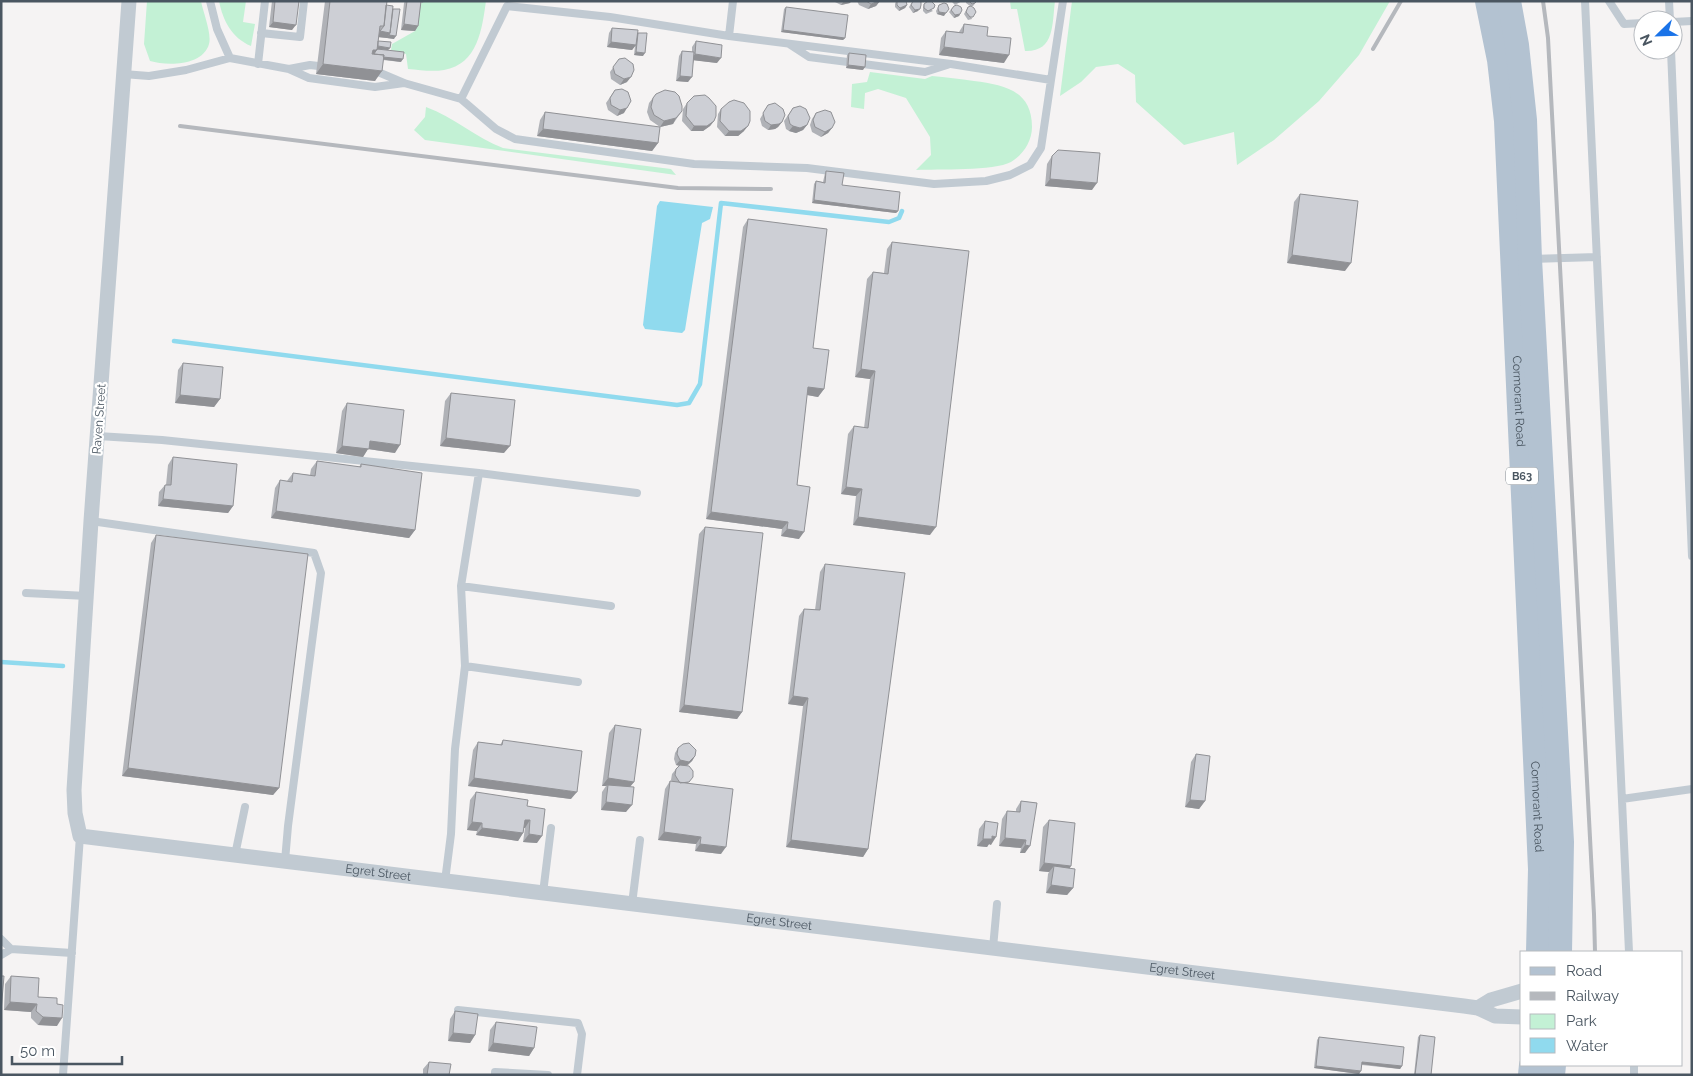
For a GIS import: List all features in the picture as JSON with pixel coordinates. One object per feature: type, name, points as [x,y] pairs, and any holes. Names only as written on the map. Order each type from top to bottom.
[{"type":"main road","name":"Cormorant Road","points":[[1488,1],[1499,60],[1508,158],[1540,869],[1538,951]]},
{"type":"main road","name":"Cormorant Road","points":[[1509,1],[1517,45],[1525,120],[1530,259],[1562,842],[1560,951]]},
{"type":"street","name":"Raven Street","points":[[80,836],[74,813],[74,790],[129,1]]},
{"type":"street","name":"Egret Street","points":[[80,836],[1478,1008],[1495,1016],[1520,1017]]},
{"type":"street","points":[[1478,1008],[1491,1000],[1520,992]]},
{"type":"lane","points":[[210,1],[217,29],[230,58]]},
{"type":"lane","points":[[258,64],[265,1]]},
{"type":"lane","points":[[261,33],[300,37],[304,1]]},
{"type":"lane","points":[[729,36],[733,1]]},
{"type":"lane","points":[[358,70],[378,72],[404,84],[461,99],[496,129],[515,139],[694,164],[807,168],[934,184],[986,181],[1010,175],[1030,164],[1041,148],[1063,1]]},
{"type":"lane","points":[[1585,1],[1629,951]]},
{"type":"lane","points":[[1609,1],[1624,24],[1633,24]]},
{"type":"lane","points":[[461,99],[506,3],[729,36],[951,64],[1051,80]]},
{"type":"lane","points":[[785,42],[809,57],[925,72],[951,64]]},
{"type":"lane","points":[[123,74],[149,76],[176,72],[230,58],[289,69],[309,78],[374,87],[404,84]]},
{"type":"lane","points":[[1671,60],[1692,556]]},
{"type":"lane","points":[[289,69],[310,65],[339,68]]},
{"type":"lane","points":[[1530,259],[1597,257]]},
{"type":"lane","points":[[98,436],[162,440],[479,473],[637,493]]},
{"type":"lane","points":[[444,880],[451,834],[455,749],[465,666],[461,586],[479,473]]},
{"type":"lane","points":[[92,521],[314,553],[321,573],[285,861]]},
{"type":"lane","points":[[461,586],[611,606]]},
{"type":"lane","points":[[26,593],[87,596]]},
{"type":"lane","points":[[465,666],[578,682]]},
{"type":"lane","points":[[1622,799],[1692,790]]},
{"type":"lane","points":[[235,855],[245,807]]},
{"type":"lane","points":[[543,893],[551,828]]},
{"type":"lane","points":[[63,1075],[80,836]]},
{"type":"lane","points":[[632,904],[640,840]]},
{"type":"lane","points":[[993,948],[997,904]]},
{"type":"lane","points":[[1,938],[11,949]]},
{"type":"lane","points":[[1,955],[11,949],[72,953]]},
{"type":"lane","points":[[458,1010],[578,1023],[582,1034],[577,1075]]},
{"type":"lane","points":[[495,1075],[495,1072],[548,1075]]},
{"type":"green space","points":[[147,1],[201,1],[210,40],[200,57],[175,64],[150,61],[144,44]]},
{"type":"green space","points":[[219,1],[246,1],[243,22],[255,24],[251,46],[244,43],[229,28]]},
{"type":"green space","points":[[425,1],[486,1],[483,23],[476,44],[464,61],[455,66],[435,71],[408,69],[406,54],[391,50],[392,44],[415,31],[418,5]]},
{"type":"green space","points":[[1010,1],[1055,1],[1050,35],[1042,47],[1025,51],[1017,9],[1011,9]]},
{"type":"green space","points":[[1072,1],[1390,1],[1359,55],[1319,101],[1274,140],[1237,165],[1234,132],[1184,145],[1136,102],[1135,75],[1118,64],[1096,67],[1081,82],[1060,96]]},
{"type":"green space","points":[[870,72],[925,79],[932,76],[948,77],[1006,88],[1022,97],[1027,105],[1031,115],[1032,127],[1029,142],[1019,156],[1003,165],[979,168],[916,170],[931,155],[930,137],[906,98],[878,89],[865,93],[864,109],[851,107],[852,84],[867,82]]},
{"type":"green space","points":[[426,107],[503,148],[671,169],[676,175],[425,140],[414,130],[425,117]]},
{"type":"water","points":[[660,201],[713,207],[710,219],[702,223],[685,330],[682,333],[645,329],[643,325],[657,206]]},
{"type":"building","points":[[275,1],[299,1],[296,25],[273,22]]},
{"type":"building","points":[[330,1],[387,1],[384,26],[380,26],[377,50],[373,50],[372,54],[384,55],[382,71],[323,64]]},
{"type":"building","points":[[407,1],[421,1],[418,26],[404,24]]},
{"type":"building","points":[[866,1],[879,1],[871,4]]},
{"type":"building","points":[[897,1],[906,1],[907,5],[900,8],[897,5]]},
{"type":"building","points":[[913,1],[921,2],[920,9],[915,10],[911,5]]},
{"type":"building","points":[[928,1],[935,5],[934,8],[928,11],[924,8],[924,4]]},
{"type":"building","points":[[947,4],[949,9],[946,13],[939,12],[939,5]]},
{"type":"building","points":[[386,5],[393,6],[390,33],[380,31],[384,26]]},
{"type":"building","points":[[957,5],[962,10],[960,14],[955,15],[951,10]]},
{"type":"building","points":[[971,6],[976,12],[973,17],[970,17],[966,12],[968,7]]},
{"type":"building","points":[[786,7],[848,15],[845,38],[783,30]]},
{"type":"building","points":[[393,9],[400,9],[396,36],[389,35]]},
{"type":"building","points":[[964,24],[988,27],[987,36],[1011,38],[1009,55],[944,47],[946,31],[963,33]]},
{"type":"building","points":[[612,28],[638,30],[636,45],[611,42]]},
{"type":"building","points":[[638,33],[647,33],[645,53],[636,52]]},
{"type":"building","points":[[378,41],[391,42],[390,48],[378,46]]},
{"type":"building","points":[[696,41],[722,45],[721,58],[695,54]]},
{"type":"building","points":[[377,49],[404,52],[403,59],[374,54]]},
{"type":"building","points":[[682,51],[694,52],[692,77],[680,76]]},
{"type":"building","points":[[849,53],[866,55],[865,67],[848,65]]},
{"type":"building","points":[[625,58],[633,64],[634,70],[631,77],[624,79],[615,74],[613,67],[619,59]]},
{"type":"building","points":[[622,89],[628,92],[631,101],[627,108],[620,110],[611,105],[610,98],[615,90]]},
{"type":"building","points":[[665,90],[675,92],[679,96],[682,111],[676,118],[664,121],[654,115],[651,107],[656,94]]},
{"type":"building","points":[[705,95],[716,106],[716,116],[714,121],[707,126],[694,126],[686,116],[687,103],[694,96]]},
{"type":"building","points":[[734,100],[744,103],[750,111],[748,126],[741,131],[729,131],[720,121],[721,109]]},
{"type":"building","points":[[775,103],[783,109],[785,115],[782,122],[771,125],[765,121],[763,113],[768,105]]},
{"type":"building","points":[[800,106],[806,109],[810,118],[807,125],[800,128],[790,124],[788,116],[793,108]]},
{"type":"building","points":[[825,110],[831,112],[835,122],[832,128],[825,132],[815,127],[813,120],[816,113]]},
{"type":"building","points":[[545,112],[660,127],[658,143],[543,129]]},
{"type":"building","points":[[1058,150],[1100,153],[1097,183],[1050,179],[1052,156]]},
{"type":"building","points":[[826,171],[844,173],[842,185],[900,192],[898,211],[814,200],[816,181],[825,183]]},
{"type":"building","points":[[1300,194],[1358,201],[1351,263],[1292,255]]},
{"type":"building","points":[[748,219],[827,229],[813,348],[829,350],[824,389],[808,387],[797,485],[810,487],[804,532],[787,529],[788,522],[711,512]]},
{"type":"building","points":[[892,242],[969,251],[936,527],[858,517],[862,489],[846,487],[854,426],[868,428],[875,371],[861,369],[873,272],[888,274]]},
{"type":"building","points":[[183,363],[223,367],[220,399],[180,395]]},
{"type":"building","points":[[451,393],[515,400],[510,446],[446,438]]},
{"type":"building","points":[[347,403],[404,410],[400,445],[370,441],[369,449],[342,446]]},
{"type":"building","points":[[173,457],[237,464],[233,506],[163,499],[165,485],[171,485]]},
{"type":"building","points":[[317,461],[361,467],[361,464],[422,473],[415,530],[276,511],[280,480],[292,482],[293,473],[315,476]]},
{"type":"building","points":[[705,527],[763,533],[742,712],[684,705]]},
{"type":"building","points":[[156,535],[308,554],[279,788],[128,768]]},
{"type":"building","points":[[825,564],[905,573],[868,849],[791,840],[808,698],[793,696],[804,609],[820,610]]},
{"type":"building","points":[[615,725],[641,729],[634,782],[608,778]]},
{"type":"building","points":[[503,740],[582,751],[577,792],[474,778],[478,742],[502,745]]},
{"type":"building","points":[[689,743],[696,750],[695,756],[689,762],[680,760],[677,754],[678,748],[683,744]]},
{"type":"building","points":[[1196,754],[1210,756],[1205,801],[1190,800]]},
{"type":"building","points":[[680,765],[689,766],[693,771],[693,777],[689,782],[680,783],[675,775],[676,769]]},
{"type":"building","points":[[670,781],[733,789],[726,847],[700,844],[701,837],[664,832]]},
{"type":"building","points":[[608,785],[634,787],[632,805],[606,802]]},
{"type":"building","points":[[476,792],[528,800],[527,806],[545,809],[542,836],[529,834],[530,820],[525,820],[523,833],[482,828],[482,823],[472,822]]},
{"type":"building","points":[[1021,801],[1037,803],[1030,846],[1025,845],[1026,840],[1005,838],[1007,811],[1020,812]]},
{"type":"building","points":[[1049,820],[1075,823],[1071,866],[1044,863]]},
{"type":"building","points":[[985,821],[998,823],[996,837],[992,836],[992,839],[983,839]]},
{"type":"building","points":[[1054,866],[1075,869],[1073,888],[1051,885]]},
{"type":"building","points":[[1,976],[4,976],[1,1012]]},
{"type":"building","points":[[11,976],[39,978],[38,997],[57,998],[57,1004],[63,1005],[62,1018],[43,1017],[36,1011],[37,1004],[10,1002]]},
{"type":"building","points":[[455,1011],[478,1014],[475,1035],[453,1033]]},
{"type":"building","points":[[496,1022],[537,1027],[534,1048],[493,1043]]},
{"type":"building","points":[[1420,1035],[1435,1037],[1431,1075],[1415,1075]]},
{"type":"building","points":[[1319,1037],[1404,1047],[1402,1066],[1362,1062],[1361,1071],[1316,1066]]},
{"type":"building","points":[[429,1062],[451,1064],[449,1075],[427,1075]]},
{"type":"waterway","points":[[174,341],[677,405],[689,403],[700,384],[721,203],[889,222],[899,218],[902,211]]},
{"type":"waterway","points":[[1,662],[63,666]]},
{"type":"railway","points":[[1373,49],[1401,1]]},
{"type":"railway","points":[[1543,1],[1548,38],[1595,951]]},
{"type":"railway","points":[[180,126],[678,188],[771,189]]}]
